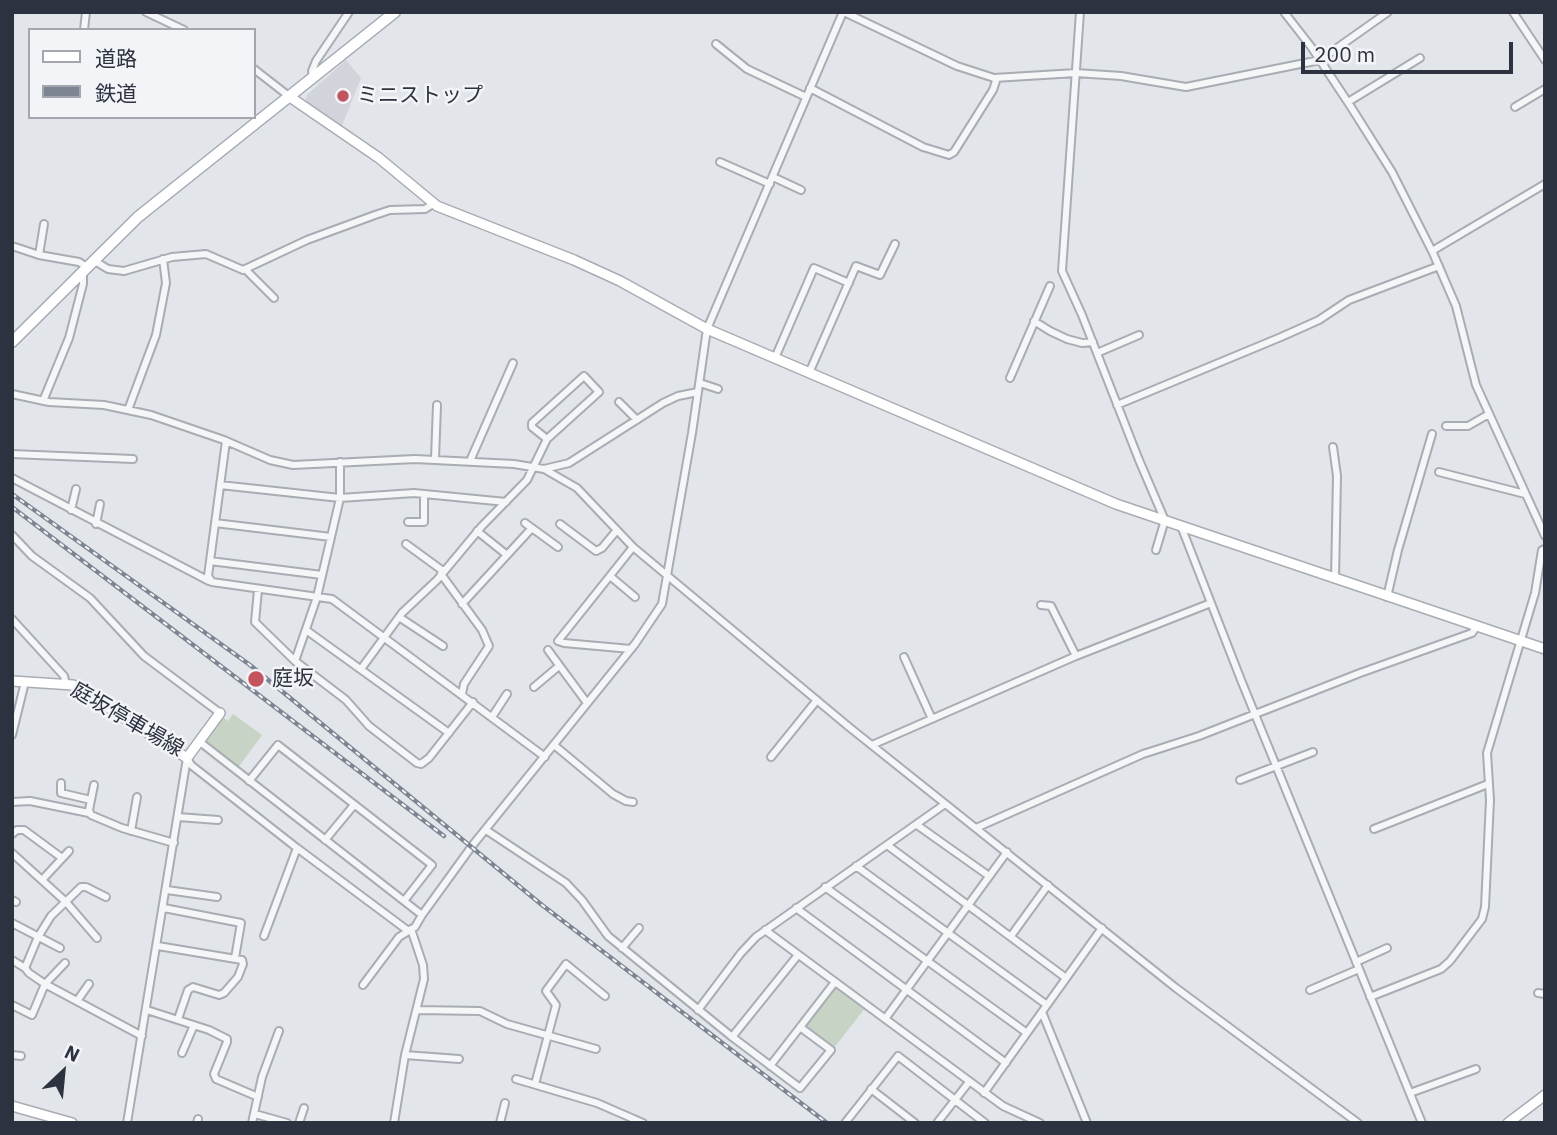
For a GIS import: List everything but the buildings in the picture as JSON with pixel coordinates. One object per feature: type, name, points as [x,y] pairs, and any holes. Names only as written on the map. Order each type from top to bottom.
[{"type":"main road","points":[[12,342],[138,217],[395,12]]},
{"type":"street","points":[[146,12],[180,28]]},
{"type":"street","points":[[313,78],[312,71],[316,61],[349,12]]},
{"type":"street","points":[[363,985],[399,937],[415,927],[486,830],[631,649],[662,604],[707,329],[844,12],[957,66],[994,78],[1076,73],[1121,76],[1186,87],[1320,60],[1388,12]]},
{"type":"street","points":[[1080,12],[1062,271],[1164,519],[1156,550]]},
{"type":"street","points":[[1284,12],[1320,60],[1392,172],[1439,265],[1451,293],[1476,385],[1545,536]]},
{"type":"street","points":[[1513,12],[1545,60]]},
{"type":"street","points":[[716,44],[747,69],[806,97]]},
{"type":"street","points":[[1348,102],[1420,58]]},
{"type":"street","points":[[256,71],[289,97],[386,163],[433,204],[597,270],[707,329],[1081,490],[1545,649]]},
{"type":"street","points":[[810,88],[923,147],[949,155],[954,152],[987,100],[995,84],[994,78]]},
{"type":"street","points":[[1515,107],[1545,89]]},
{"type":"street","points":[[720,162],[770,184]]},
{"type":"street","points":[[773,177],[801,190]]},
{"type":"street","points":[[1432,251],[1545,184]]},
{"type":"street","points":[[246,270],[307,240],[375,215],[390,210],[425,209],[433,204]]},
{"type":"street","points":[[39,255],[44,224]]},
{"type":"street","points":[[809,373],[856,266],[880,275],[895,244]]},
{"type":"street","points":[[12,246],[39,255],[61,257],[88,266],[119,271],[136,269],[163,259],[206,254],[246,270],[274,298]]},
{"type":"street","points":[[128,410],[156,335],[166,283],[163,259]]},
{"type":"street","points":[[1117,405],[1319,320],[1349,300],[1439,265]]},
{"type":"street","points":[[43,401],[69,338],[88,266]]},
{"type":"street","points":[[775,359],[814,268],[849,283]]},
{"type":"street","points":[[1010,378],[1050,286]]},
{"type":"street","points":[[1034,321],[1067,339],[1087,344],[1093,342]]},
{"type":"street","points":[[1097,353],[1139,335]]},
{"type":"street","points":[[470,461],[513,363]]},
{"type":"street","points":[[360,669],[399,617],[527,480],[547,439],[599,392],[584,376],[532,423],[532,427],[547,439]]},
{"type":"street","points":[[700,383],[718,389]]},
{"type":"street","points":[[12,394],[43,401],[104,405],[128,410],[226,441],[270,460],[293,465],[435,460],[544,468],[569,463],[670,400],[698,392]]},
{"type":"street","points":[[619,402],[637,420]]},
{"type":"street","points":[[435,460],[437,405]]},
{"type":"street","points":[[1446,426],[1468,426],[1489,414]]},
{"type":"street","points":[[1387,597],[1432,434]]},
{"type":"street","points":[[212,582],[208,576],[226,441]]},
{"type":"street","points":[[1333,447],[1337,476],[1335,579]]},
{"type":"street","points":[[12,454],[134,459]]},
{"type":"street","points":[[295,661],[317,597],[340,498],[340,462]]},
{"type":"street","points":[[544,468],[577,488],[633,547],[945,804],[1176,988],[1357,1123]]},
{"type":"street","points":[[1439,472],[1525,495]]},
{"type":"street","points":[[12,478],[212,582],[332,599],[545,757]]},
{"type":"street","points":[[220,485],[340,498],[398,493],[506,502]]},
{"type":"street","points":[[71,510],[76,488]]},
{"type":"street","points":[[408,522],[424,522],[424,494]]},
{"type":"street","points":[[96,524],[100,504]]},
{"type":"street","points":[[215,523],[331,537]]},
{"type":"street","points":[[525,523],[558,547]]},
{"type":"street","points":[[561,524],[596,551],[618,530]]},
{"type":"street","points":[[1181,526],[1255,715],[1422,1123]]},
{"type":"street","points":[[462,604],[531,528]]},
{"type":"street","points":[[477,531],[507,555]]},
{"type":"street","points":[[12,535],[32,556],[90,598],[144,656],[220,713]]},
{"type":"street","points":[[406,544],[442,573],[482,630],[489,646],[464,684],[462,694]]},
{"type":"street","points":[[631,649],[558,641],[633,547]]},
{"type":"street","points":[[1370,997],[1441,969],[1478,925],[1485,907],[1490,800],[1487,753],[1535,593],[1542,550],[1545,549]]},
{"type":"street","points":[[210,561],[322,575]]},
{"type":"street","points":[[610,576],[635,597]]},
{"type":"street","points":[[258,590],[255,622],[295,661],[346,700],[369,726],[417,763],[421,764],[427,760],[473,702]]},
{"type":"street","points":[[872,745],[1076,656],[1211,603]]},
{"type":"street","points":[[1041,605],[1051,606],[1076,656]]},
{"type":"street","points":[[399,617],[443,646]]},
{"type":"street","points":[[12,619],[64,676],[66,684]]},
{"type":"street","points":[[976,828],[1143,754],[1255,715],[1472,632],[1476,627]]},
{"type":"street","points":[[306,630],[449,733]]},
{"type":"street","points":[[548,650],[587,703]]},
{"type":"street","points":[[904,657],[932,719]]},
{"type":"street","points":[[534,687],[559,666]]},
{"type":"street","name":"庭坂停車場線","points":[[12,681],[73,685],[187,758],[220,713]]},
{"type":"street","points":[[12,735],[25,682]]},
{"type":"street","points":[[492,717],[507,694]]},
{"type":"street","points":[[771,757],[817,700]]},
{"type":"street","points":[[200,742],[422,915]]},
{"type":"street","points":[[248,781],[278,745],[432,865],[404,901]]},
{"type":"street","points":[[554,745],[613,794],[633,802]]},
{"type":"street","points":[[1240,780],[1313,752]]},
{"type":"street","points":[[128,1123],[187,758]]},
{"type":"street","points":[[187,758],[191,765],[297,848],[409,930],[424,973],[405,1055],[394,1123]]},
{"type":"street","points":[[61,783],[60,792],[91,800]]},
{"type":"street","points":[[1374,829],[1488,784]]},
{"type":"street","points":[[89,813],[94,785]]},
{"type":"street","points":[[131,831],[137,797]]},
{"type":"street","points":[[12,802],[30,801],[89,813],[131,831],[174,843]]},
{"type":"street","points":[[325,840],[354,804]]},
{"type":"street","points":[[698,1010],[741,953],[765,930],[945,804]]},
{"type":"street","points":[[178,817],[218,820]]},
{"type":"street","points":[[917,825],[989,876]]},
{"type":"street","points":[[12,834],[17,830],[24,830],[62,858]]},
{"type":"street","points":[[486,830],[565,883],[582,900],[608,936],[732,1037],[800,1088],[831,1050],[800,1027]]},
{"type":"street","points":[[887,845],[1066,978]]},
{"type":"street","points":[[264,936],[297,848]]},
{"type":"street","points":[[42,880],[69,851]]},
{"type":"street","points":[[12,852],[66,902],[97,938]]},
{"type":"street","points":[[884,1019],[1007,852]]},
{"type":"street","points":[[856,866],[1047,1005]]},
{"type":"street","points":[[1011,936],[1048,885]]},
{"type":"street","points":[[25,968],[38,937],[51,916],[82,887],[106,897]]},
{"type":"street","points":[[825,887],[1027,1033]]},
{"type":"street","points":[[167,890],[217,897]]},
{"type":"street","points":[[164,908],[241,923],[235,958]]},
{"type":"street","points":[[796,908],[1006,1063]]},
{"type":"street","points":[[12,923],[60,948]]},
{"type":"street","points":[[622,948],[639,928]]},
{"type":"street","points":[[984,1093],[1102,928]]},
{"type":"street","points":[[765,930],[984,1093],[1010,1111],[1040,1123]]},
{"type":"street","points":[[158,946],[242,960],[238,977],[225,993],[219,995],[191,988],[178,1019]]},
{"type":"street","points":[[1310,990],[1387,948]]},
{"type":"street","points":[[732,1037],[798,955]]},
{"type":"street","points":[[12,961],[45,984],[142,1036]]},
{"type":"street","points":[[12,1005],[32,1015],[45,984],[65,963]]},
{"type":"street","points":[[535,1084],[556,1005],[546,991],[566,964],[605,996]]},
{"type":"street","points":[[770,1066],[835,982]]},
{"type":"street","points":[[77,1001],[89,984]]},
{"type":"street","points":[[147,1010],[178,1019],[226,1039],[214,1074],[216,1079],[258,1097]]},
{"type":"street","points":[[417,1010],[480,1010],[506,1024],[596,1049]]},
{"type":"street","points":[[1042,1012],[1087,1123]]},
{"type":"street","points":[[182,1053],[194,1025]]},
{"type":"street","points":[[252,1123],[262,1077],[279,1031]]},
{"type":"street","points":[[12,1055],[21,1056]]},
{"type":"street","points":[[405,1055],[459,1059]]},
{"type":"street","points":[[845,1123],[898,1056],[985,1123]]},
{"type":"street","points":[[1410,1093],[1476,1069]]},
{"type":"street","points":[[516,1079],[597,1103],[643,1123]]},
{"type":"street","points":[[937,1123],[969,1082]]},
{"type":"street","points":[[871,1089],[915,1123]]},
{"type":"street","points":[[1508,1123],[1545,1095]]},
{"type":"street","points":[[500,1123],[505,1103]]},
{"type":"street","points":[[12,1106],[72,1123]]},
{"type":"street","points":[[299,1123],[304,1108]]},
{"type":"street","points":[[255,1114],[287,1123]]},
{"type":"shaded area","points":[[346,60],[361,78],[341,128],[305,103],[307,95]]},
{"type":"green space","points":[[233,714],[262,735],[237,769],[202,742],[221,716],[228,721]]},
{"type":"green space","points":[[835,985],[866,1007],[833,1049],[803,1027]]},
{"type":"railway","points":[[12,494],[250,665],[542,905],[827,1123]]},
{"type":"railway","points":[[12,507],[444,836]]},
{"type":"place","name":"ミニストップ","points":[[343,96]]},
{"type":"place","name":"庭坂","points":[[256,679]]}]
